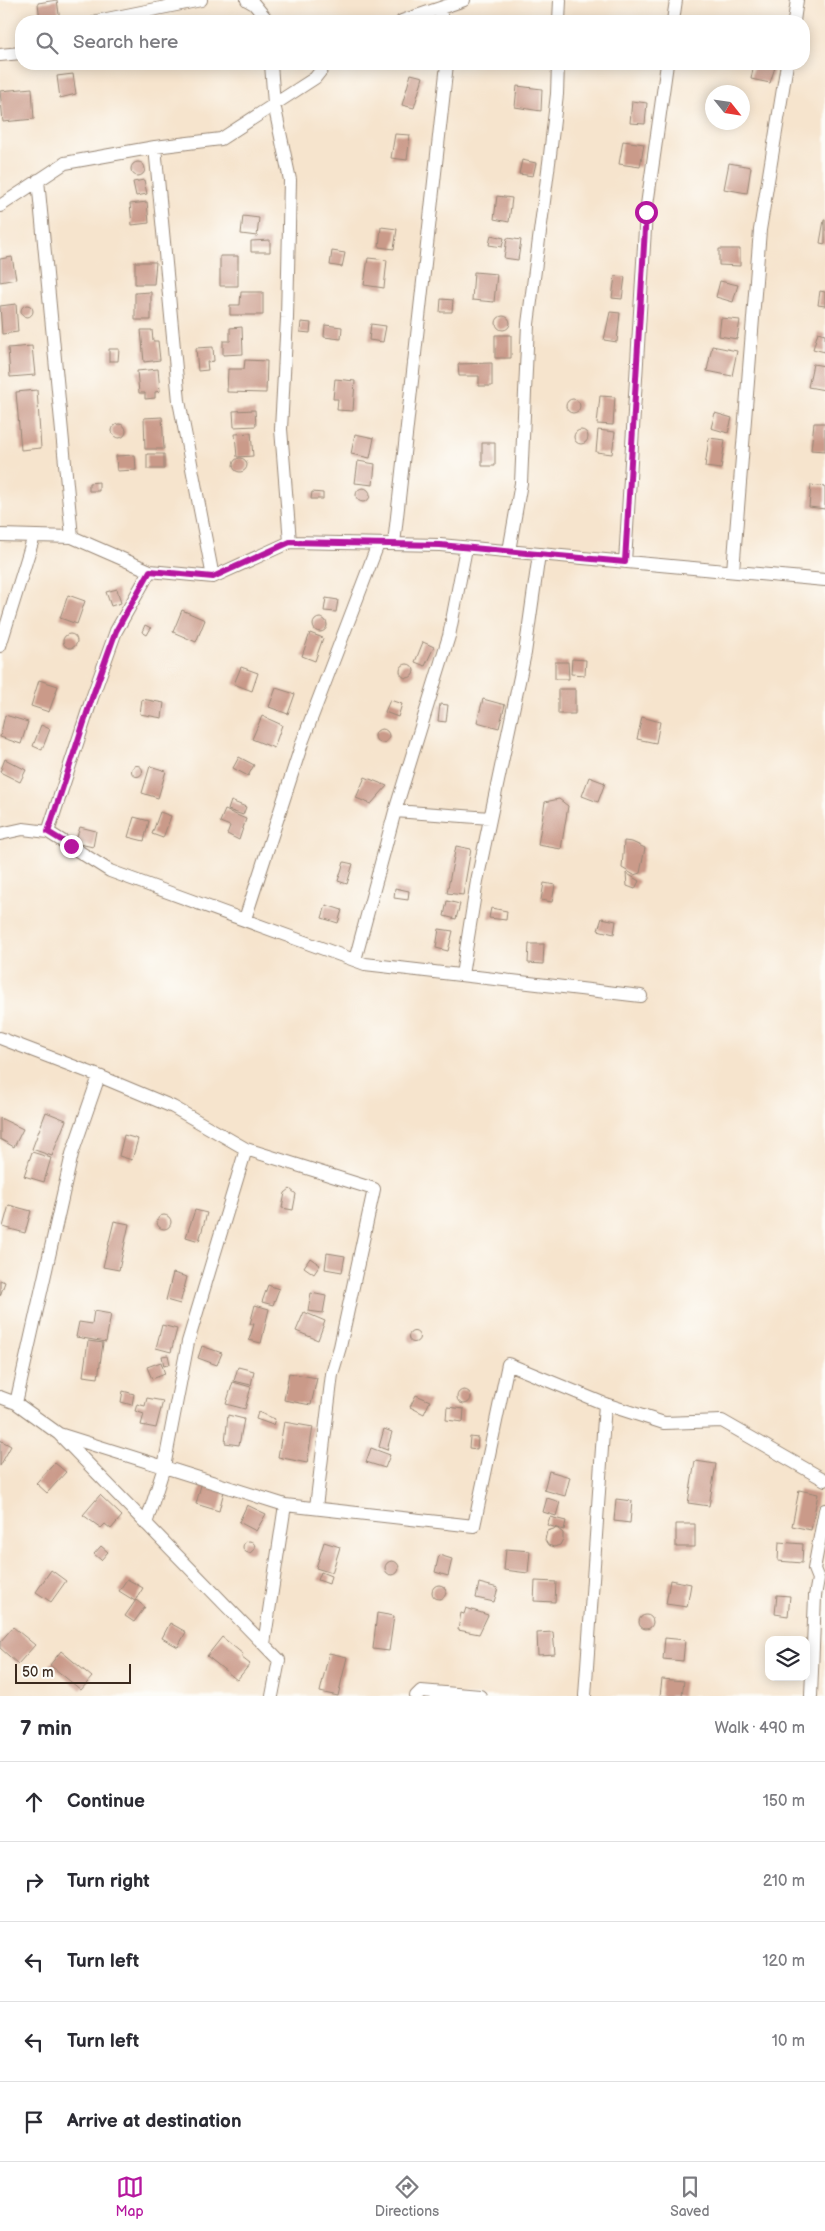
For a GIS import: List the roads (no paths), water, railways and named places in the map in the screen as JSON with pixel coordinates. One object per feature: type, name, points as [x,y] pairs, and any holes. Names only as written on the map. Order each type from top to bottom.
[{"type":"street","points":[[118,15],[156,4],[201,0]]},
{"type":"street","points":[[247,0],[254,4],[263,15]]},
{"type":"street","points":[[441,15],[464,0]]},
{"type":"street","points":[[559,15],[560,0]]},
{"type":"street","points":[[674,15],[676,0]]},
{"type":"street","points":[[795,15],[797,0]]},
{"type":"street","points":[[0,55],[15,54]]},
{"type":"street","points":[[272,70],[274,104],[290,180],[287,318],[281,430],[290,542]]},
{"type":"street","points":[[0,206],[65,163],[156,146],[221,139],[314,78],[321,70]]},
{"type":"street","points":[[394,544],[446,70]]},
{"type":"street","points":[[509,552],[521,483],[528,324],[540,218],[550,156],[558,70]]},
{"type":"street","points":[[625,562],[646,212],[666,70]]},
{"type":"street","points":[[733,572],[760,230],[786,70]]},
{"type":"street","points":[[156,146],[179,400],[213,577]]},
{"type":"street","points":[[38,180],[72,537]]},
{"type":"street","points":[[0,535],[72,537],[150,571],[213,577],[290,542],[394,544],[466,548],[825,580]]},
{"type":"street","points":[[0,646],[34,536]]},
{"type":"street","points":[[245,919],[303,740],[378,544]]},
{"type":"street","points":[[355,960],[395,811],[449,636],[466,548]]},
{"type":"street","points":[[462,975],[477,881],[525,653],[539,554]]},
{"type":"street","points":[[48,832],[116,631],[150,571]]},
{"type":"street","points":[[395,811],[490,818]]},
{"type":"street","points":[[0,834],[23,829],[48,832],[110,871],[365,964],[642,996]]},
{"type":"street","points":[[0,1038],[173,1107],[246,1149],[374,1189],[340,1347],[332,1374],[316,1507]]},
{"type":"street","points":[[16,1403],[72,1154],[99,1076]]},
{"type":"street","points":[[146,1524],[164,1467],[188,1342],[246,1149]]},
{"type":"street","points":[[59,1434],[285,1504],[474,1526],[508,1364],[605,1404],[664,1423],[722,1421],[825,1480]]},
{"type":"street","points":[[0,1397],[16,1403],[59,1434],[279,1660],[272,1696]]},
{"type":"street","points":[[584,1696],[605,1404]]},
{"type":"street","points":[[264,1644],[285,1504]]},
{"type":"street","points":[[811,1696],[818,1578],[814,1568],[825,1510]]},
{"type":"street","points":[[416,1696],[421,1691],[480,1696]]}]
